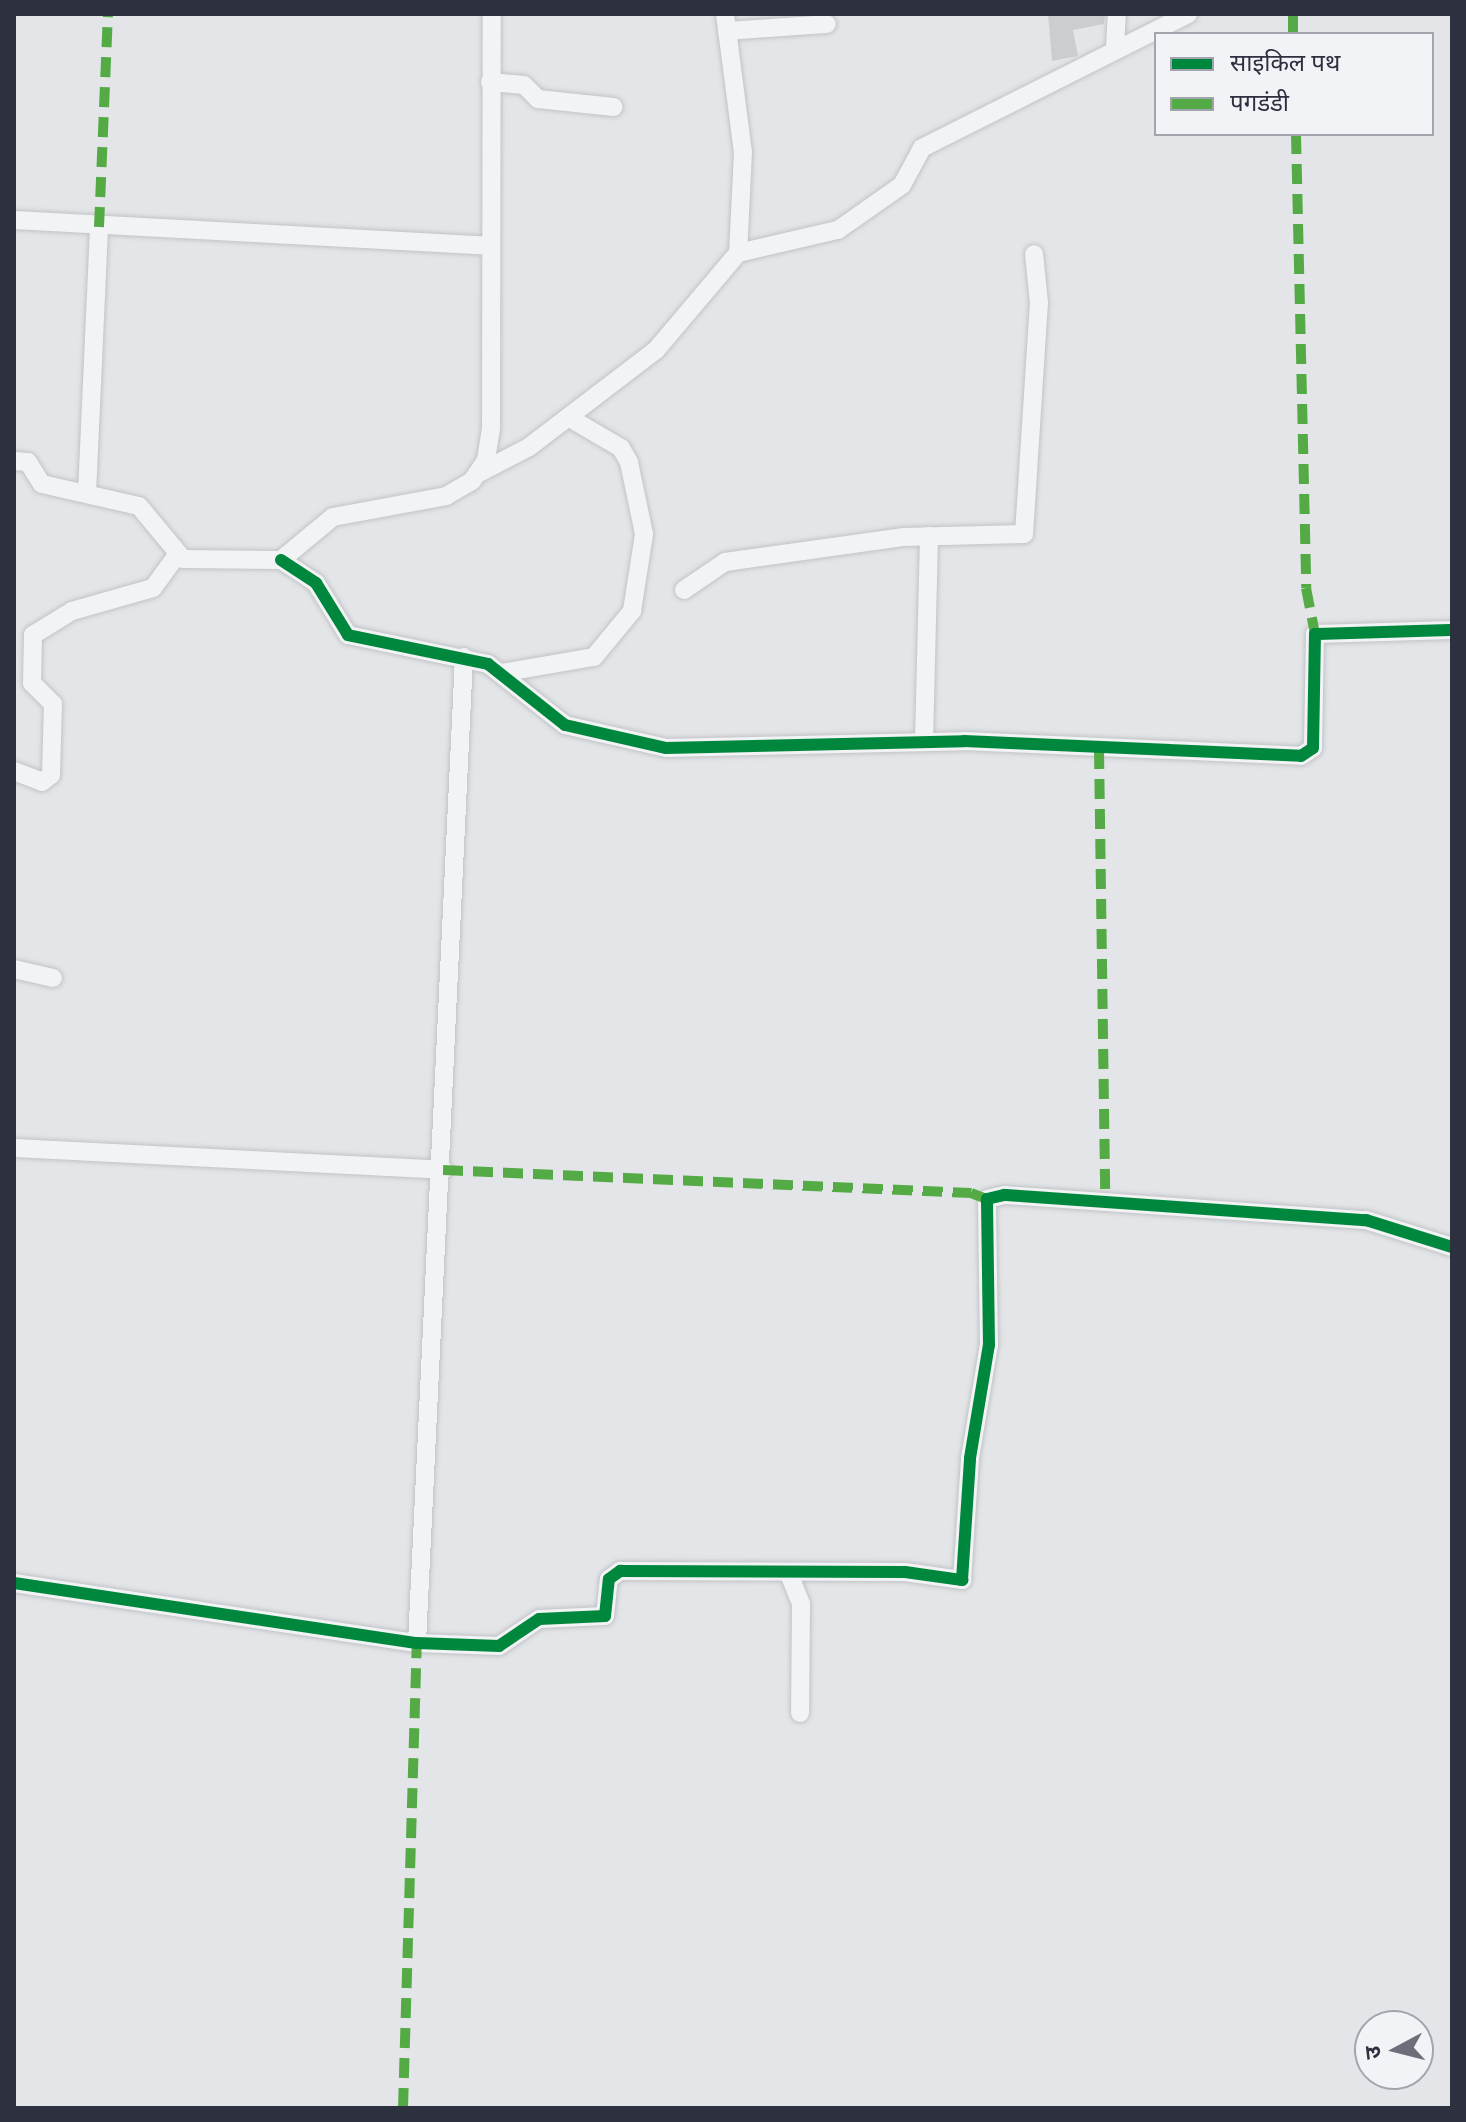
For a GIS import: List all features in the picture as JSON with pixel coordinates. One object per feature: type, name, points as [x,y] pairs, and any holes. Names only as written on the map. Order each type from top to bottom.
[{"type":"street","points":[[479,473],[491,427],[489,246],[492,14]]},
{"type":"street","points":[[1115,48],[1117,14]]},
{"type":"street","points":[[738,253],[838,230],[902,185],[922,148],[1115,48],[1188,14]]},
{"type":"street","points":[[281,560],[333,517],[446,496],[568,417],[665,342],[738,253],[743,152],[726,23],[827,24]]},
{"type":"street","points":[[490,82],[524,85],[538,99],[614,107]]},
{"type":"street","points":[[14,220],[489,246]]},
{"type":"street","points":[[87,493],[99,227]]},
{"type":"street","points":[[684,590],[725,562],[929,536],[1017,536],[1027,529],[1039,303],[1034,254]]},
{"type":"street","points":[[501,673],[594,657],[632,611],[643,522],[629,462],[621,448],[568,417]]},
{"type":"street","points":[[14,461],[28,462],[42,484],[149,511],[176,556]]},
{"type":"street","points":[[924,742],[929,536]]},
{"type":"street","points":[[176,556],[281,560],[316,583],[348,635],[464,657],[501,673],[565,725],[634,745],[710,751],[924,742],[1301,756],[1313,748],[1315,634],[1452,630]]},
{"type":"street","points":[[14,771],[42,782],[51,775],[53,704],[32,683],[33,635],[72,611],[153,588],[176,556]]},
{"type":"street","points":[[417,1643],[443,1170],[464,657]]},
{"type":"street","points":[[14,969],[53,978]]},
{"type":"street","points":[[14,1148],[443,1170]]},
{"type":"street","points":[[14,1583],[417,1643],[507,1645],[531,1621],[598,1619],[613,1572],[966,1576],[970,1458],[989,1345],[985,1208],[993,1196],[1366,1220],[1452,1247]]},
{"type":"street","points":[[789,1574],[801,1604],[800,1713]]},
{"type":"building","points":[[1048,14],[1105,14],[1104,24],[1073,30],[1078,56],[1052,61]]},
{"type":"marked path","points":[[99,227],[108,14]]},
{"type":"marked path","points":[[1293,14],[1293,32]]},
{"type":"marked path","points":[[1296,136],[1306,588],[1315,634]]},
{"type":"marked path","points":[[1099,749],[1105,1200]]},
{"type":"marked path","points":[[443,1170],[971,1193],[987,1199]]},
{"type":"marked path","points":[[403,2108],[417,1643]]},
{"type":"cycle path","points":[[281,560],[316,583],[348,635],[488,664],[565,725],[666,748],[964,741],[1301,756],[1313,748],[1315,634],[1452,630]]},
{"type":"cycle path","points":[[14,1583],[417,1643],[499,1646],[539,1619],[605,1616],[609,1579],[620,1571],[905,1572],[962,1580],[970,1458],[989,1345],[987,1199],[1005,1195],[1366,1220],[1452,1247]]}]
